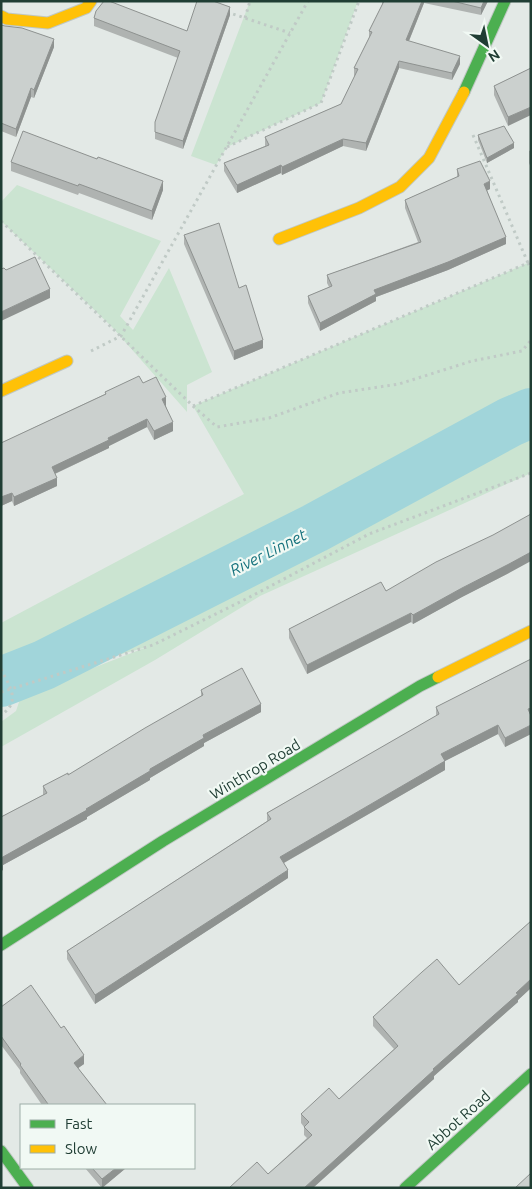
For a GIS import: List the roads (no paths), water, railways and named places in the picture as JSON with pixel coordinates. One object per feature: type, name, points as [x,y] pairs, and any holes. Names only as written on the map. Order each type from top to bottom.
[{"type":"street","points":[[1,16],[7,19],[48,22],[86,8],[91,1]]},
{"type":"street","points":[[279,239],[359,208],[400,186],[429,158],[459,103],[505,1]]},
{"type":"street","points":[[1,391],[67,361]]},
{"type":"street","name":"Winthrop Road","points":[[1,945],[163,841],[420,686],[531,631]]},
{"type":"street","name":"Abbot Road","points":[[405,1188],[531,1074]]},
{"type":"street","points":[[1,1151],[28,1188]]},
{"type":"waterway","name":"River Linnet","points":[[1,682],[44,665],[315,528],[510,422],[531,413]]}]
